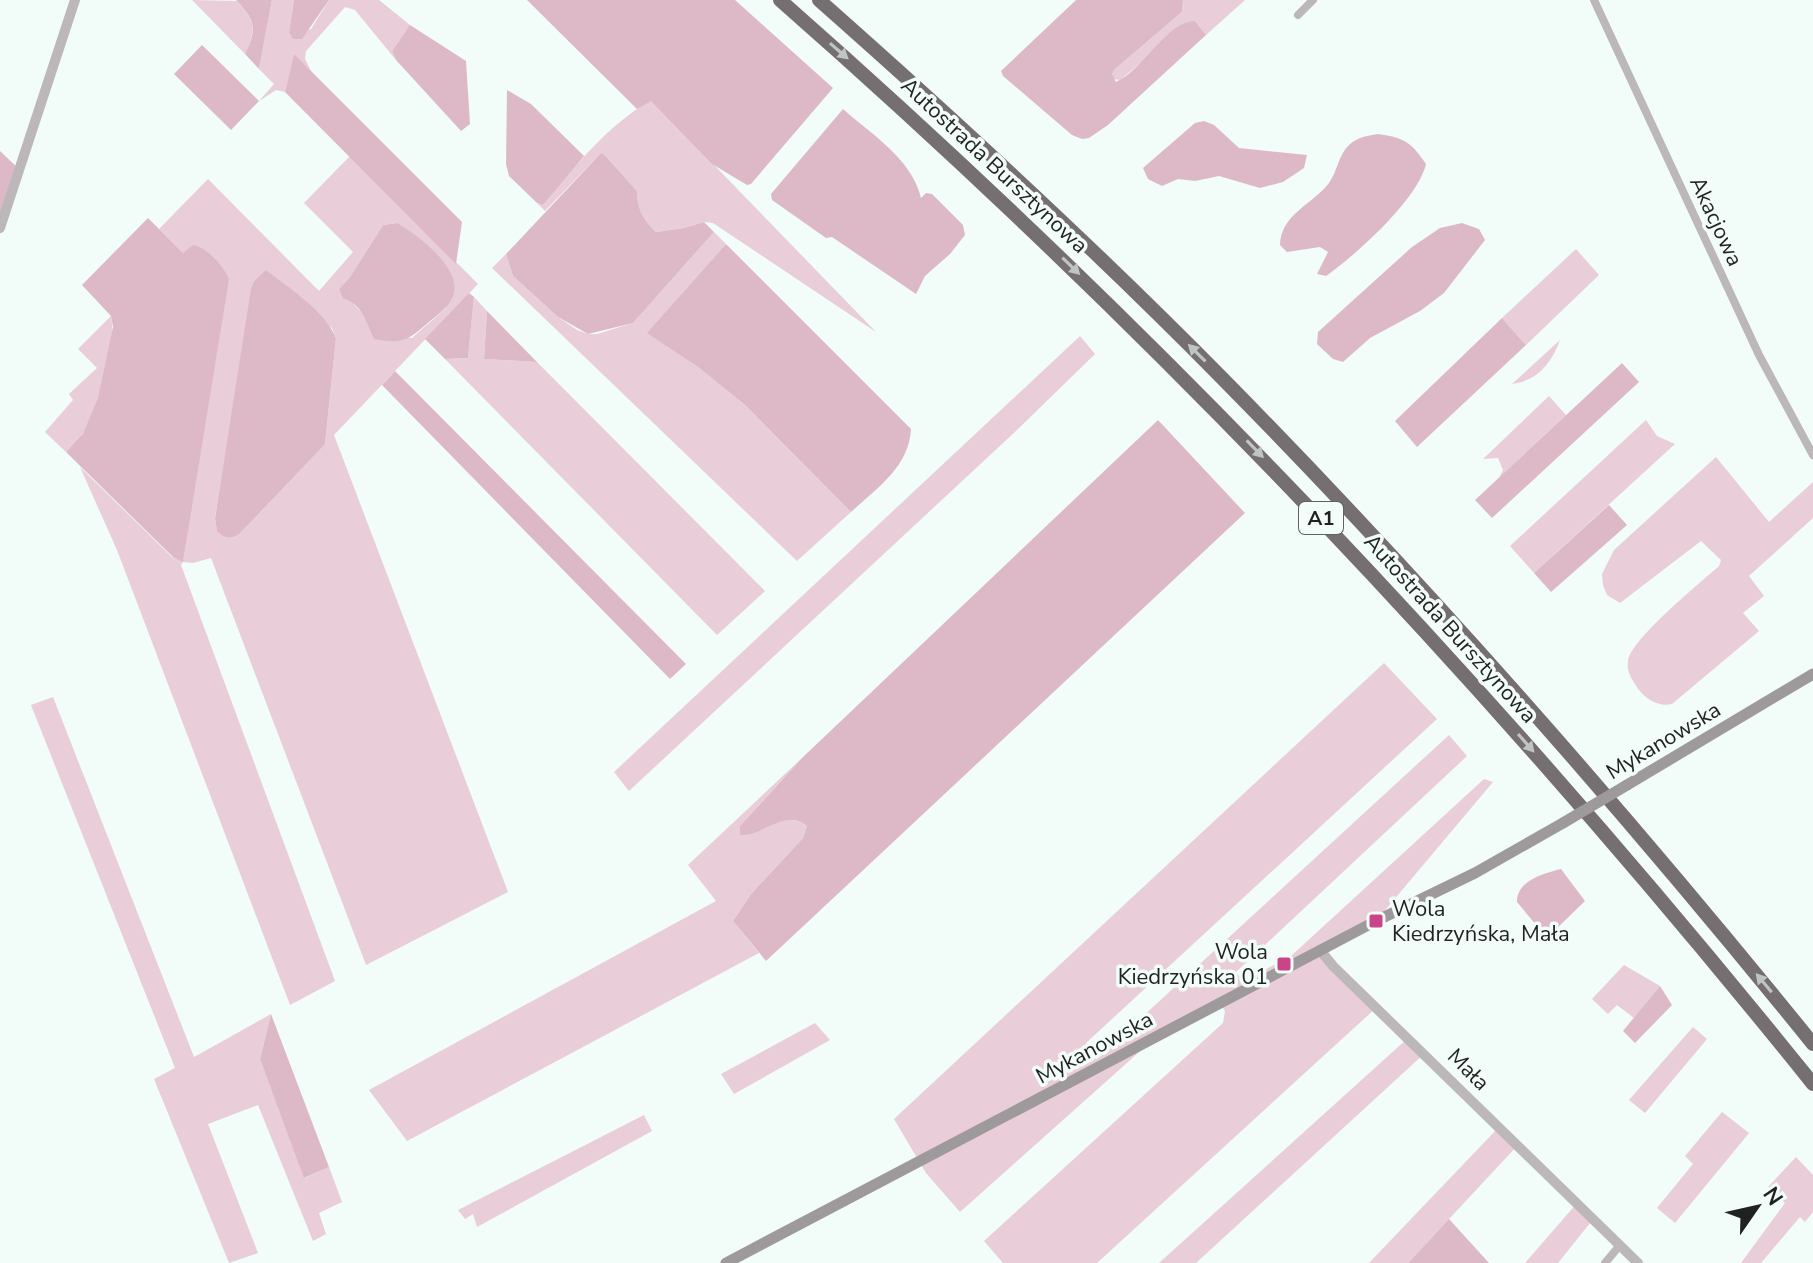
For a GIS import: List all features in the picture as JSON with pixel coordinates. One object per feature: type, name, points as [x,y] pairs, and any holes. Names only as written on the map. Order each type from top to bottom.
[{"type":"highway","name":"Autostrada Bursztynowa","points":[[780,0],[931,134],[1084,278],[1298,494],[1548,768],[1813,1084]]},
{"type":"highway","name":"Autostrada Bursztynowa","points":[[819,0],[1020,181],[1184,340],[1347,507],[1572,756],[1813,1044]]},
{"type":"main road","name":"Mykanowska","points":[[726,1263],[1320,950],[1475,873],[1813,674]]},
{"type":"street","points":[[0,228],[75,0]]},
{"type":"street","points":[[1298,15],[1313,0]]},
{"type":"street","name":"Akacjowa","points":[[1594,0],[1759,355],[1813,455]]},
{"type":"street","name":"Mała","points":[[1320,950],[1638,1263]]},
{"type":"street","points":[[1605,1263],[1620,1245]]},
{"type":"shaded area","points":[[192,0],[237,1],[252,26],[245,54]]},
{"type":"shaded area","points":[[236,0],[272,0],[259,69],[245,54],[253,31],[248,14]]},
{"type":"shaded area","points":[[272,0],[294,0],[289,32],[311,29],[329,0],[379,0],[410,25],[392,51],[396,60],[355,10],[345,7],[306,51],[305,59],[311,71],[294,55],[285,92],[276,90],[259,101],[274,84],[259,69]]},
{"type":"shaded area","points":[[294,0],[329,0],[302,39],[293,39],[289,32]]},
{"type":"shaded area","points":[[527,0],[735,0],[833,88],[747,185],[712,164],[651,101],[637,109]]},
{"type":"shaded area","points":[[1076,0],[1183,0],[1182,12],[1115,69],[1112,74],[1116,82],[1185,23],[1195,21],[1206,35],[1108,125],[1089,138],[1082,139],[1072,135],[1001,71]]},
{"type":"shaded area","points":[[1183,0],[1245,0],[1206,35],[1195,21],[1160,42],[1120,80],[1113,79],[1115,69],[1182,12]]},
{"type":"shaded area","points":[[410,25],[466,61],[470,124],[461,131],[396,60],[392,51]]},
{"type":"shaded area","points":[[202,45],[259,101],[231,130],[174,74]]},
{"type":"shaded area","points":[[294,54],[462,222],[456,264],[285,92]]},
{"type":"shaded area","points":[[507,90],[531,104],[584,156],[543,205],[509,176],[506,164]]},
{"type":"shaded area","points":[[651,100],[876,332],[713,223],[656,232],[642,213],[637,191],[602,152],[545,211],[537,203],[543,205],[606,134]]},
{"type":"shaded area","points":[[843,109],[900,159],[921,198],[926,193],[932,194],[963,225],[965,235],[950,254],[925,276],[916,294],[772,200],[771,194]]},
{"type":"shaded area","points":[[1204,121],[1214,125],[1239,148],[1307,155],[1304,168],[1283,182],[1260,188],[1219,176],[1195,181],[1178,179],[1162,186],[1148,179],[1143,168],[1195,123]]},
{"type":"shaded area","points":[[1378,134],[1401,139],[1416,151],[1426,164],[1421,178],[1399,209],[1369,241],[1326,276],[1317,274],[1328,252],[1320,247],[1287,252],[1280,245],[1282,234],[1291,218],[1329,183],[1349,145]]},
{"type":"shaded area","points":[[0,151],[19,169],[0,226]]},
{"type":"shaded area","points":[[602,152],[637,191],[642,213],[656,232],[704,222],[714,232],[633,323],[588,334],[558,317],[513,276],[506,254]]},
{"type":"shaded area","points":[[350,156],[478,284],[334,435],[508,892],[366,965],[211,558],[193,563],[183,562],[181,565],[335,981],[290,1005],[117,550],[80,467],[172,557],[183,561],[191,510],[183,253],[159,229],[208,179],[319,291],[353,252],[304,203]],"holes":[[[396,223],[446,308],[412,338],[371,333],[367,318],[339,289],[383,225]],[[254,280],[332,328],[336,338],[325,444],[217,531],[215,517]]]},
{"type":"shaded area","points":[[148,218],[183,253],[193,245],[209,253],[229,279],[183,562],[173,557],[66,452],[83,434],[98,398],[113,327],[111,316],[82,285]]},
{"type":"shaded area","points":[[397,223],[425,243],[444,262],[454,283],[454,293],[444,309],[411,336],[399,341],[384,341],[374,339],[359,310],[343,298],[339,289],[383,225]]},
{"type":"shaded area","points":[[1462,223],[1479,229],[1485,240],[1444,293],[1420,311],[1370,338],[1343,362],[1333,359],[1317,344],[1318,332],[1412,247],[1440,228]]},
{"type":"shaded area","points":[[714,232],[726,244],[648,333],[698,367],[745,405],[851,512],[797,561],[492,268],[506,254],[513,276],[558,317],[577,330],[597,334],[633,323]]},
{"type":"shaded area","points":[[726,244],[911,429],[909,442],[898,466],[851,512],[745,405],[698,367],[647,333]]},
{"type":"shaded area","points":[[1576,249],[1599,275],[1526,345],[1502,318]]},
{"type":"shaded area","points":[[266,270],[315,309],[336,338],[325,444],[238,535],[227,537],[217,531],[215,518],[251,289],[254,281]]},
{"type":"shaded area","points":[[469,293],[474,297],[468,358],[445,359],[425,339]]},
{"type":"shaded area","points":[[474,297],[487,311],[484,359],[537,362],[765,591],[717,635],[445,359],[468,358]]},
{"type":"shaded area","points":[[487,311],[537,362],[484,359]]},
{"type":"shaded area","points":[[111,316],[112,343],[101,393],[83,434],[66,452],[45,432],[73,400],[69,394],[97,368],[78,349]]},
{"type":"shaded area","points":[[1502,318],[1526,345],[1417,447],[1395,421]]},
{"type":"shaded area","points":[[1080,336],[1095,354],[629,791],[614,772]]},
{"type":"shaded area","points":[[1560,340],[1542,370],[1529,379],[1512,384]]},
{"type":"shaded area","points":[[1622,363],[1639,382],[1492,518],[1475,500]]},
{"type":"shaded area","points":[[395,371],[686,664],[670,679],[382,385]]},
{"type":"shaded area","points":[[1549,396],[1566,415],[1499,478],[1503,470],[1498,458],[1483,459]]},
{"type":"shaded area","points":[[1158,420],[1245,513],[766,961],[733,921],[751,894],[803,838],[807,826],[798,821],[781,821],[757,832],[740,835],[740,826],[803,757]]},
{"type":"shaded area","points":[[1646,420],[1657,436],[1675,444],[1534,573],[1510,546]]},
{"type":"shaded area","points":[[1716,457],[1769,522],[1813,482],[1813,518],[1749,576],[1764,596],[1743,613],[1759,631],[1672,704],[1658,704],[1642,694],[1630,677],[1628,661],[1632,651],[1668,612],[1719,566],[1721,560],[1701,541],[1620,603],[1607,595],[1602,574],[1614,550]]},
{"type":"shaded area","points":[[1609,505],[1627,525],[1551,592],[1534,573]]},
{"type":"shaded area","points":[[1384,663],[1437,719],[1086,1043],[1091,1048],[1105,1047],[1116,1041],[1449,735],[1467,756],[1236,972],[1243,981],[1291,956],[1484,779],[1493,782],[1376,921],[1321,950],[1377,1007],[1097,1263],[1003,1263],[984,1241],[1223,1023],[1225,1011],[1220,1003],[1156,1037],[960,1212],[926,1173],[894,1119]]},
{"type":"shaded area","points":[[53,697],[194,1057],[271,1014],[260,1059],[305,1178],[329,1167],[342,1202],[319,1213],[326,1234],[313,1241],[258,1105],[208,1124],[258,1253],[229,1263],[154,1079],[175,1068],[31,705]]},
{"type":"shaded area","points":[[803,757],[740,826],[747,835],[785,820],[807,826],[803,838],[751,894],[733,921],[759,953],[407,1141],[369,1090],[716,901],[688,865]]},
{"type":"shaded area","points":[[1561,869],[1585,901],[1547,938],[1517,902],[1518,895],[1532,879]]},
{"type":"shaded area","points":[[1624,965],[1660,986],[1634,1018],[1617,1005],[1608,1014],[1592,999]]},
{"type":"shaded area","points":[[1660,986],[1672,1005],[1635,1043],[1623,1031]]},
{"type":"shaded area","points":[[271,1014],[329,1167],[304,1178],[260,1059]]},
{"type":"shaded area","points":[[815,1023],[830,1040],[734,1094],[721,1074]]},
{"type":"shaded area","points":[[1693,1027],[1707,1039],[1645,1113],[1629,1100]]},
{"type":"shaded area","points":[[1408,1038],[1425,1053],[1196,1263],[1159,1263]]},
{"type":"shaded area","points":[[1722,1112],[1749,1133],[1675,1223],[1657,1208],[1693,1164],[1685,1156]]},
{"type":"shaded area","points":[[644,1115],[652,1131],[477,1227],[473,1214],[465,1219],[458,1210]]},
{"type":"shaded area","points":[[1499,1127],[1517,1146],[1408,1263],[1369,1263]]},
{"type":"shaded area","points":[[1796,1157],[1813,1175],[1813,1212],[1805,1222],[1800,1217],[1761,1263],[1741,1263],[1785,1203],[1768,1187]]},
{"type":"shaded area","points":[[1578,1202],[1594,1218],[1558,1263],[1525,1263]]},
{"type":"shaded area","points":[[1449,1219],[1489,1263],[1408,1263]]},
{"type":"place","name":"Wola Kiedrzyńska, Mała","points":[[1376,921]]},
{"type":"place","name":"Wola Kiedrzyńska 01","points":[[1284,964]]}]
